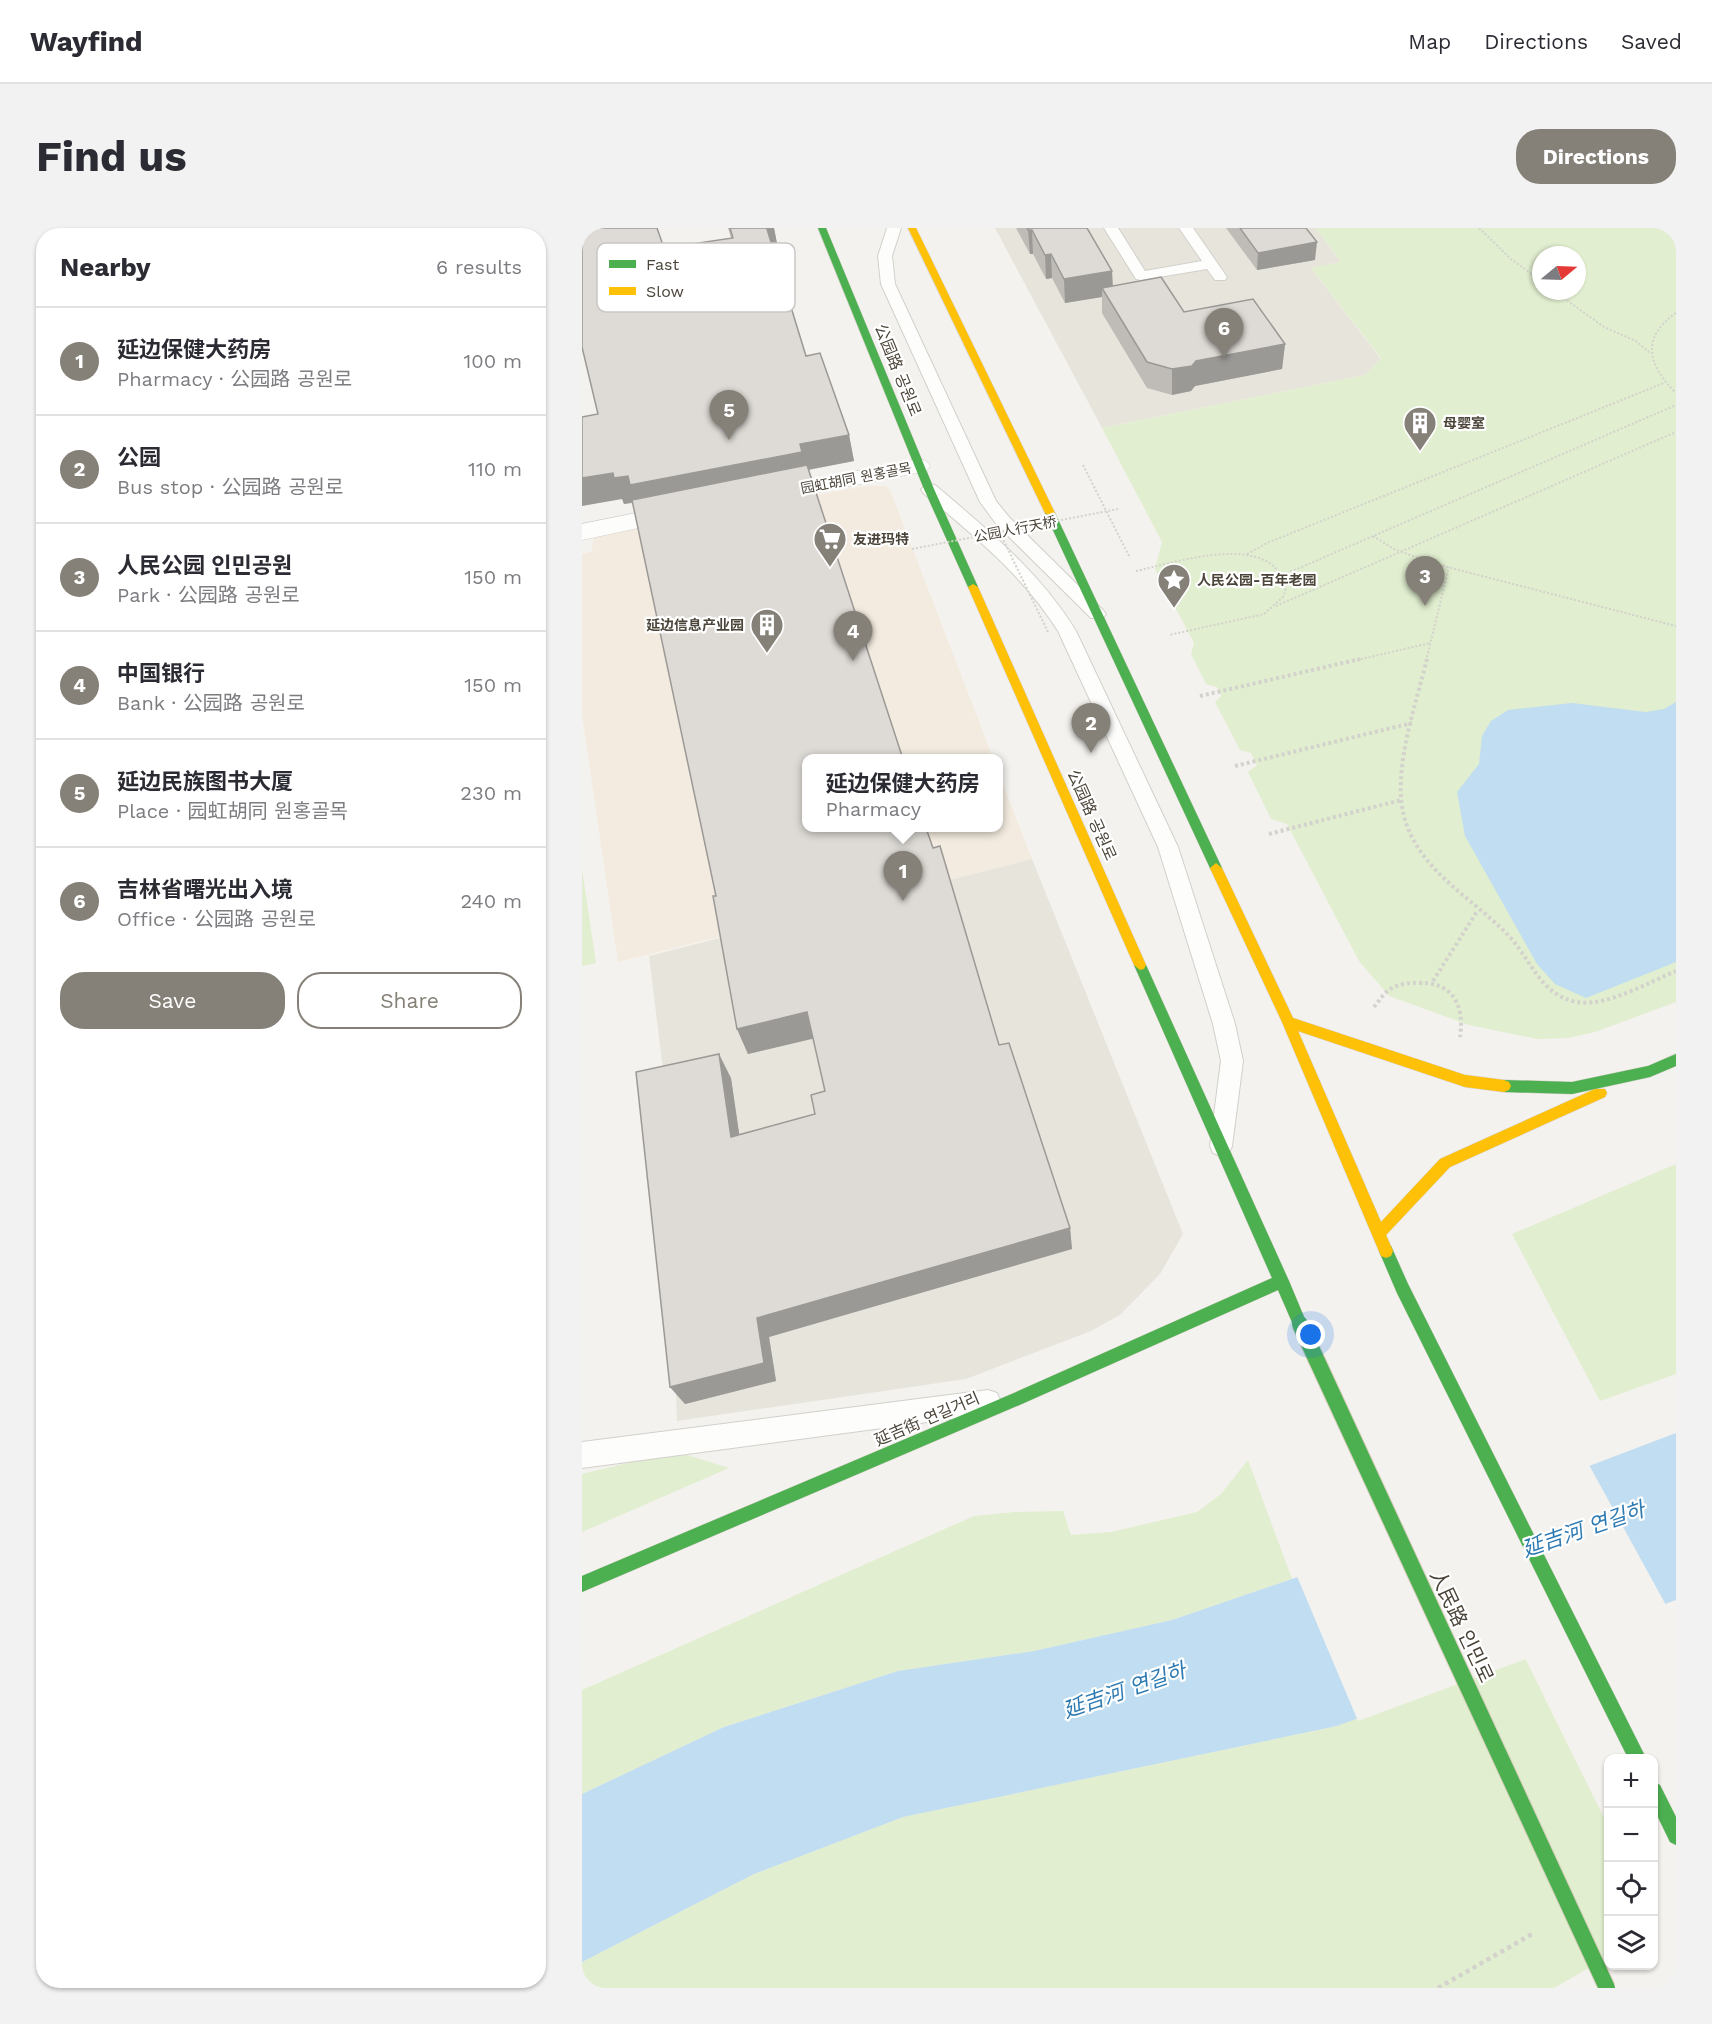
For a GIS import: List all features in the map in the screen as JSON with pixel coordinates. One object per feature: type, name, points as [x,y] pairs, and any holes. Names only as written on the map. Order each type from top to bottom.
[{"type":"main road","name":"公园路 공원로","points":[[822,228],[918,465],[1282,1281]]},
{"type":"main road","points":[[912,228],[1100,617],[1288,1022],[1380,1232],[1402,1288],[1635,1754]]},
{"type":"main road","points":[[1288,1022],[1465,1081],[1516,1088],[1572,1088],[1650,1071]]},
{"type":"main road","points":[[1380,1232],[1445,1163],[1676,1060]]},
{"type":"main road","name":"人民路 인민로","points":[[1282,1281],[1607,1988]]},
{"type":"main road","name":"延吉街 연길거리","points":[[582,1584],[1019,1398],[1282,1281]]},
{"type":"main road","points":[[1658,1801],[1676,1836]]},
{"type":"street","name":"园虹胡同 원홍골목","points":[[745,500],[918,465]]},
{"type":"street","points":[[582,532],[699,509]]},
{"type":"lane","points":[[894,228],[884,250],[883,267],[888,284],[988,502],[1003,521],[1100,617]]},
{"type":"lane","points":[[1111,228],[1141,276],[1211,264]]},
{"type":"lane","points":[[1186,228],[1220,277]]},
{"type":"lane","points":[[929,489],[1009,556],[1050,601],[1067,631],[1168,848],[1224,1024],[1232,1061],[1221,1146]]},
{"type":"lane","points":[[582,1455],[1019,1398]]},
{"type":"path","points":[[1479,228],[1510,259],[1532,275]]},
{"type":"path","points":[[1566,300],[1604,327],[1636,341],[1650,353]]},
{"type":"path","points":[[1676,314],[1667,318],[1654,334],[1650,353],[1654,368],[1664,383],[1676,393]]},
{"type":"path","points":[[1247,554],[1267,543],[1664,383]]},
{"type":"path","points":[[1283,575],[1676,405]]},
{"type":"path","points":[[1169,635],[1264,614],[1276,606],[1676,432]]},
{"type":"path","points":[[1083,465],[1130,558]]},
{"type":"path","name":"公园人行天桥","points":[[912,549],[1118,509]]},
{"type":"path","points":[[999,533],[1048,632]]},
{"type":"path","points":[[1372,536],[1403,552],[1449,567],[1676,626]]},
{"type":"path","points":[[1136,571],[1216,555],[1247,554],[1275,566],[1283,575],[1286,586],[1284,597],[1276,606]]},
{"type":"path","points":[[1449,567],[1412,723],[1402,776],[1401,800],[1405,818],[1429,862],[1478,910],[1514,941],[1532,973],[1544,986],[1558,995],[1578,1002],[1593,1002],[1676,971]]},
{"type":"path","points":[[1200,696],[1431,643]]},
{"type":"path","points":[[1235,766],[1412,723]]},
{"type":"path","points":[[1269,834],[1401,800]]},
{"type":"path","points":[[1433,981],[1478,910]]},
{"type":"path","points":[[1374,1007],[1391,989],[1404,984],[1433,981],[1447,988],[1455,999],[1461,1013],[1460,1037]]},
{"type":"path","points":[[1438,1988],[1538,1931]]},
{"type":"shaded area","points":[[995,228],[1316,228],[1341,262],[1311,268],[1381,359],[1365,375],[1102,428]]},
{"type":"shaded area","points":[[864,486],[886,486],[890,490],[991,754],[802,754],[802,832],[1003,832],[1003,784],[1032,859],[618,962],[582,714],[582,554],[591,552],[594,537]]},
{"type":"shaded area","points":[[1032,859],[1183,1234],[1160,1274],[1120,1315],[1091,1331],[966,1379],[677,1421],[665,1086],[649,956]]},
{"type":"green space","points":[[1316,228],[1676,228],[1676,1002],[1595,1032],[1568,1038],[1537,1039],[1469,1025],[1389,996],[1359,961],[1287,824],[1271,819],[1248,772],[1257,765],[1251,753],[1240,750],[1215,702],[1221,696],[1217,687],[1206,684],[1191,654],[1194,643],[1155,569],[1162,542],[1102,428],[1365,375],[1381,358],[1311,268],[1341,262]]},
{"type":"green space","points":[[582,869],[596,963],[582,966]]},
{"type":"green space","points":[[1676,1164],[1676,1374],[1600,1401],[1512,1234]]},
{"type":"green space","points":[[687,1455],[729,1468],[582,1532],[582,1474],[648,1458]]},
{"type":"green space","points":[[1248,1460],[1292,1579],[1172,1620],[1034,1651],[898,1671],[724,1727],[582,1794],[582,1690],[974,1516],[1063,1511],[1071,1535],[1111,1532],[1197,1512],[1221,1494]]},
{"type":"green space","points":[[1524,1656],[1604,1818],[1604,1959],[1554,1988],[582,1988],[582,1962],[754,1874],[903,1817],[1337,1726]]},
{"type":"water","points":[[1676,702],[1676,962],[1586,998],[1555,984],[1537,964],[1465,836],[1457,792],[1479,764],[1482,736],[1491,721],[1508,710],[1572,703],[1646,712],[1664,709]]},
{"type":"water","name":"延吉河 연길하","points":[[1676,1433],[1676,1600],[1337,1726],[903,1817],[754,1874],[582,1962],[582,1794],[724,1727],[898,1671],[1034,1651],[1172,1620],[1292,1579]]},
{"type":"pier","points":[[1588,1463],[1667,1607],[1358,1721],[1296,1574]]},
{"type":"building","points":[[582,228],[657,228],[662,243],[597,243],[597,312],[792,312],[806,356],[820,353],[849,435],[800,444],[802,452],[630,485],[628,476],[614,478],[613,473],[582,478],[582,417],[598,414],[582,347]]},
{"type":"building","points":[[730,228],[774,228],[767,229],[771,243],[698,243],[733,238]]},
{"type":"building","points":[[1027,228],[1087,228],[1112,271],[1064,279],[1051,254],[1045,255],[1032,230]]},
{"type":"building","points":[[1240,228],[1306,228],[1317,242],[1258,253]]},
{"type":"building","points":[[1161,277],[1184,312],[1253,299],[1285,344],[1196,361],[1192,366],[1172,369],[1147,362],[1102,288]]},
{"type":"building","points":[[807,465],[901,754],[802,754],[802,832],[927,832],[933,848],[940,846],[999,1045],[1009,1043],[1070,1228],[757,1318],[764,1363],[670,1387],[636,1072],[719,1054],[731,1137],[815,1114],[811,1095],[825,1091],[807,1012],[737,1029],[713,896],[716,896],[632,500]]},
{"type":"traffic: fast","points":[[822,228],[929,489],[973,587]]},
{"type":"traffic: fast","points":[[1050,513],[1216,868]]},
{"type":"traffic: fast","points":[[1140,965],[1300,1324]]},
{"type":"traffic: fast","points":[[1650,1071],[1676,1060]]},
{"type":"traffic: fast","points":[[1504,1086],[1572,1088],[1650,1071]]},
{"type":"traffic: fast","points":[[1386,1251],[1402,1288],[1635,1754]]},
{"type":"traffic: fast","points":[[582,1584],[1019,1398],[1282,1281]]},
{"type":"traffic: fast","points":[[1300,1324],[1607,1988]]},
{"type":"traffic: fast","points":[[1658,1799],[1676,1836]]},
{"type":"traffic: slow","points":[[912,228],[1050,513]]},
{"type":"traffic: slow","points":[[973,587],[1140,965]]},
{"type":"traffic: slow","points":[[1216,868],[1288,1022],[1386,1251]]},
{"type":"traffic: slow","points":[[1288,1022],[1465,1081],[1504,1086]]},
{"type":"traffic: slow","points":[[1380,1232],[1445,1163],[1600,1093]]},
{"type":"place","name":"吉林省曙光出入境","points":[[1224,358]]},
{"type":"place","name":"延边民族图书大厦","points":[[729,440]]},
{"type":"place","name":"母婴室","points":[[1420,452]]},
{"type":"place","name":"友进玛特","points":[[830,568]]},
{"type":"place","name":"人民公园 인민공원","points":[[1425,606]]},
{"type":"place","name":"人民公园-百年老园","points":[[1174,609]]},
{"type":"place","name":"延边信息产业园","points":[[767,654]]},
{"type":"place","name":"中国银行","points":[[853,661]]},
{"type":"place","name":"公园","points":[[1091,753]]},
{"type":"place","name":"延边保健大药房","points":[[903,901]]}]
